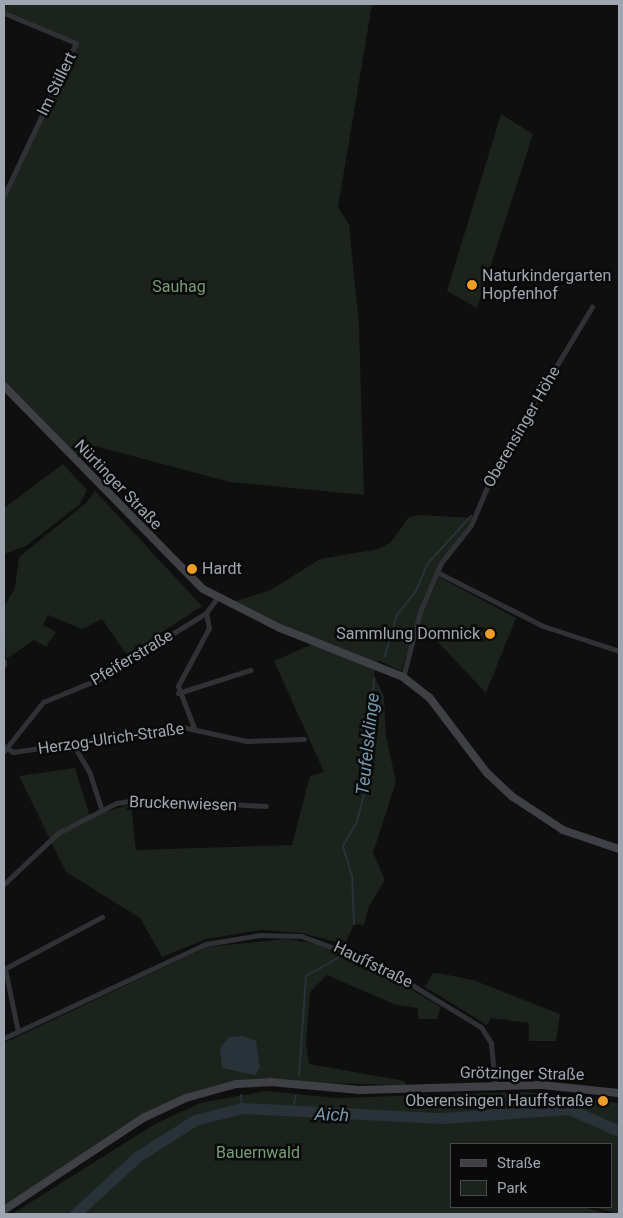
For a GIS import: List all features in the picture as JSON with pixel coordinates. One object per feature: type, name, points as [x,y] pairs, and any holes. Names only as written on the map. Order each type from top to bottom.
[{"type":"main road","name":"Nürtinger Straße","points":[[4,386],[162,550],[216,598],[403,677],[429,697],[487,773],[513,797],[564,830],[619,849]]},
{"type":"main road","name":"Grötzinger Straße","points":[[4,1210],[143,1118],[204,1091],[270,1082],[360,1090],[495,1085],[560,1086],[619,1093]]},
{"type":"street","name":"Im Stillert","points":[[4,14],[76,43],[4,195]]},
{"type":"street","name":"Oberensinger Höhe","points":[[403,677],[437,572],[471,525],[496,466],[592,307]]},
{"type":"street","points":[[437,572],[543,626],[619,651]]},
{"type":"street","name":"Pfeiferstraße","points":[[4,749],[42,702],[99,679],[206,613],[216,598]]},
{"type":"street","points":[[194,728],[178,693],[180,677],[209,628],[206,613]]},
{"type":"street","points":[[178,693],[250,670]]},
{"type":"street","name":"Herzog-Ulrich-Straße","points":[[4,749],[13,752],[194,728],[247,741],[304,739]]},
{"type":"street","points":[[72,743],[89,771],[101,808]]},
{"type":"street","name":"Bruckenwiesen","points":[[4,884],[48,840],[101,808],[143,799],[266,806]]},
{"type":"street","points":[[18,1032],[4,969],[102,917]]},
{"type":"street","name":"Hauffstraße","points":[[4,1038],[206,944],[260,934],[300,936],[376,963],[481,1026],[491,1043],[495,1085]]},
{"type":"green space","name":"Sauhag","points":[[4,4],[372,4],[338,207],[349,225],[359,326],[364,495],[230,482],[95,446],[82,459],[42,427],[4,386],[4,195],[76,43],[4,13]]},
{"type":"green space","points":[[501,114],[533,134],[477,308],[447,291]]},
{"type":"green space","points":[[63,464],[87,490],[80,504],[26,546],[4,554],[4,508]]},
{"type":"green space","points":[[95,491],[202,606],[127,655],[102,619],[82,629],[48,615],[43,625],[56,632],[46,647],[34,640],[6,659],[4,607],[15,588],[19,557],[86,503]]},
{"type":"green space","points":[[418,515],[473,518],[436,571],[401,671],[378,660],[374,675],[384,697],[386,736],[396,782],[373,853],[385,880],[369,906],[364,925],[354,924],[345,944],[301,933],[262,930],[206,939],[162,957],[140,918],[66,872],[19,776],[75,768],[90,817],[131,804],[136,850],[292,845],[310,776],[324,772],[274,661],[320,641],[233,602],[271,590],[320,559],[379,549],[391,542],[408,518]]},
{"type":"green space","points":[[439,577],[516,618],[486,693],[419,622]]},
{"type":"green space","points":[[286,939],[314,943],[372,966],[441,1007],[437,1019],[418,1019],[418,1008],[396,1005],[327,975],[310,992],[306,1042],[309,1064],[405,1081],[405,1085],[239,1081],[206,1088],[145,1114],[4,1206],[4,1043],[207,947]]},
{"type":"green space","points":[[438,973],[473,980],[560,1014],[556,1041],[529,1041],[529,1023],[491,1018],[487,1025],[425,987],[432,974]]},
{"type":"green space","name":"Bauernwald","points":[[265,1091],[337,1098],[526,1092],[619,1103],[619,1214],[597,1208],[613,1208],[613,1143],[450,1143],[450,1208],[587,1208],[608,1214],[12,1214],[155,1124],[200,1103]]},
{"type":"shaded area","points":[[243,1036],[256,1041],[260,1068],[255,1075],[222,1068],[220,1048],[229,1037]]},
{"type":"waterway","name":"Teufelsklinge","points":[[385,656],[397,615],[416,591],[428,563],[471,516]]},
{"type":"waterway","name":"Teufelsklinge","points":[[354,924],[352,876],[343,846],[357,822],[367,782],[374,678]]},
{"type":"waterway","name":"Teufelsklinge","points":[[299,1076],[306,976],[343,955]]},
{"type":"waterway","points":[[241,1095],[242,1108]]},
{"type":"waterway","name":"Teufelsklinge","points":[[292,1114],[296,1095]]},
{"type":"waterway","name":"Aich","points":[[75,1214],[137,1157],[195,1120],[242,1108],[442,1118],[569,1109],[619,1131]]},
{"type":"place","name":"Naturkindergarten Hopfenhof","points":[[472,285]]},
{"type":"place","name":"Hardt","points":[[192,569]]},
{"type":"place","name":"Sammlung Domnick","points":[[490,634]]},
{"type":"place","name":"Oberensingen Hauffstraße","points":[[603,1101]]}]
